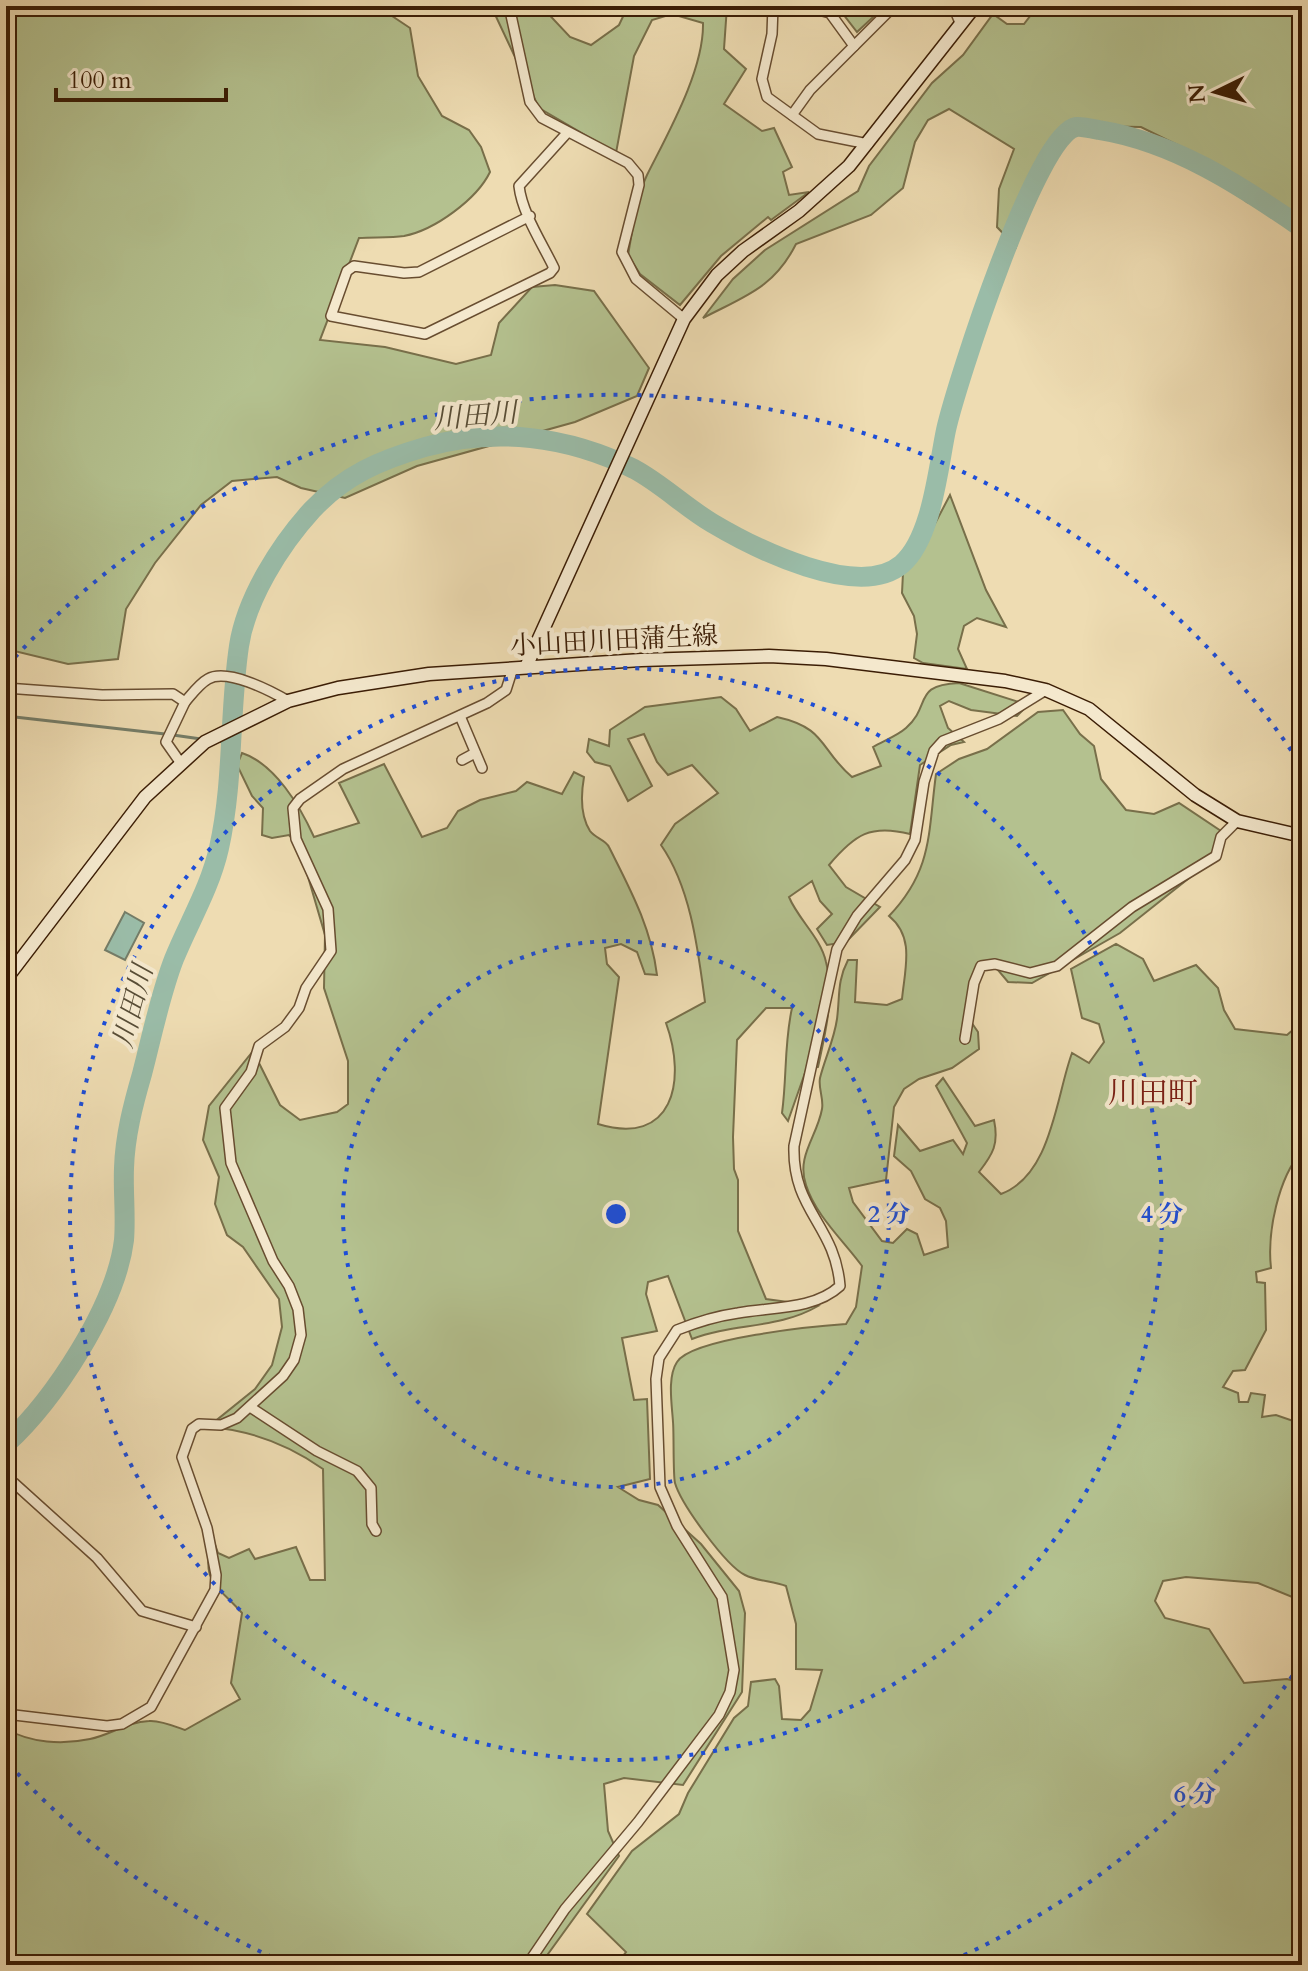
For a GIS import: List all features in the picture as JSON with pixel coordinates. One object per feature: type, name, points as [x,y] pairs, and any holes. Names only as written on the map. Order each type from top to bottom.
[{"type":"main road","points":[[519,667],[684,319],[734,259],[822,192],[868,144],[975,6]]},
{"type":"main road","name":"小山田川田蒲生線","points":[[6,979],[145,797],[205,742],[288,701],[403,677],[671,658],[794,656],[1005,681],[1046,690],[1102,718],[1195,795],[1237,821],[1302,836]]},
{"type":"street","points":[[509,6],[530,102],[542,118],[628,163],[638,175],[639,185],[622,252],[636,279],[684,319]]},
{"type":"street","points":[[773,6],[763,88],[767,97],[831,139],[868,144]]},
{"type":"street","points":[[804,6],[834,10],[854,46]]},
{"type":"street","points":[[792,115],[810,90],[894,6]]},
{"type":"street","points":[[953,6],[961,25]]},
{"type":"street","points":[[530,216],[419,272],[354,266],[347,271],[331,316],[425,334],[550,273],[554,268],[519,186],[567,133]]},
{"type":"street","points":[[6,1714],[107,1726],[122,1724],[151,1707],[215,1590],[216,1575],[207,1528],[182,1457],[192,1429],[199,1424],[221,1425],[250,1407],[283,1376],[294,1360],[301,1335],[298,1309],[289,1286],[273,1261],[231,1163],[225,1108],[251,1072],[259,1046],[285,1027],[331,951],[328,909],[296,839],[293,808],[300,799],[343,769],[460,716],[506,690],[519,667]]},
{"type":"street","points":[[180,762],[166,742],[185,702],[209,678],[218,676],[259,685],[288,701]]},
{"type":"street","points":[[6,688],[102,695],[173,694],[185,702]]},
{"type":"street","points":[[527,1965],[565,1909],[638,1822],[719,1715],[730,1692],[734,1670],[722,1597],[677,1526],[660,1487],[656,1379],[659,1358],[677,1330],[736,1313],[804,1304],[823,1298],[840,1286],[838,1258],[830,1239],[804,1203],[793,1173],[794,1146],[837,949],[857,916],[905,860],[915,840],[924,782],[934,751],[952,736],[999,719],[1046,690]]},
{"type":"street","points":[[460,716],[482,768]]},
{"type":"street","points":[[462,760],[475,753]]},
{"type":"street","points":[[965,1039],[974,983],[981,966],[995,964],[1030,973],[1057,966],[1132,907],[1216,856],[1221,837],[1237,821]]},
{"type":"street","points":[[250,1407],[317,1451],[357,1471],[371,1488],[372,1524],[376,1531]]},
{"type":"street","points":[[6,1490],[14,1483],[97,1558],[142,1611],[196,1627]]},
{"type":"shaded area","points":[[6,6],[377,6],[410,28],[418,76],[442,116],[469,130],[481,147],[490,172],[465,203],[429,227],[404,236],[359,238],[320,340],[385,347],[456,364],[491,355],[499,323],[532,287],[555,285],[594,291],[649,368],[637,396],[575,422],[417,466],[345,498],[301,488],[277,477],[232,481],[201,505],[155,563],[126,609],[118,659],[68,664],[6,649]]},
{"type":"shaded area","points":[[491,6],[541,6],[570,37],[591,45],[619,25],[628,6],[727,6],[724,49],[746,69],[724,104],[762,131],[774,128],[792,167],[783,172],[789,195],[809,192],[771,220],[768,217],[721,256],[680,305],[640,274],[628,255],[640,194],[691,81],[698,61],[703,23],[672,14],[652,20],[634,56],[616,153],[539,108]]},
{"type":"shaded area","points":[[844,6],[885,6],[857,32],[840,10]]},
{"type":"shaded area","points":[[1064,6],[1302,6],[1302,219],[1247,202],[1188,150],[1141,127],[1090,126],[1058,138],[1040,154],[1016,247],[997,227],[999,189],[1014,149],[949,109],[928,120],[915,142],[903,188],[871,215],[796,244],[768,281],[745,297],[703,318],[733,279],[765,250],[858,191],[869,166],[932,83],[963,55],[993,14],[1007,24],[1024,24],[1037,7],[1052,11]]},
{"type":"shaded area","points":[[950,495],[986,590],[1006,627],[977,618],[964,626],[958,649],[967,669],[923,663],[914,658],[917,634],[914,616],[902,593],[903,573],[919,554]]},
{"type":"shaded area","points":[[959,683],[1028,705],[1017,716],[971,710],[949,701],[940,706],[948,728],[964,742],[951,745],[920,765],[910,834],[885,830],[865,834],[847,846],[829,865],[846,887],[880,907],[846,942],[827,945],[817,929],[832,914],[820,901],[812,881],[789,897],[823,953],[830,988],[818,1067],[806,1070],[788,1121],[782,1113],[792,1008],[766,1008],[737,1040],[733,1137],[734,1169],[738,1180],[738,1231],[766,1299],[818,1306],[788,1319],[692,1339],[668,1276],[648,1282],[646,1294],[657,1331],[622,1338],[634,1400],[647,1399],[650,1479],[618,1487],[639,1500],[658,1505],[701,1544],[739,1591],[745,1613],[742,1692],[683,1785],[624,1778],[604,1784],[608,1831],[619,1856],[540,1965],[6,1965],[6,1729],[36,1740],[58,1742],[90,1739],[149,1721],[185,1730],[240,1699],[231,1683],[242,1613],[217,1587],[209,1573],[212,1536],[218,1553],[229,1558],[249,1549],[255,1559],[296,1547],[310,1580],[325,1580],[323,1469],[268,1440],[239,1431],[208,1427],[255,1389],[272,1365],[282,1327],[279,1299],[243,1247],[227,1235],[215,1204],[219,1177],[203,1140],[209,1106],[253,1051],[280,1105],[300,1120],[337,1112],[348,1104],[348,1061],[324,988],[325,935],[299,846],[289,835],[272,838],[262,835],[263,808],[252,796],[237,765],[242,753],[254,758],[276,776],[294,800],[314,837],[359,823],[339,783],[384,764],[422,837],[447,828],[458,811],[480,800],[516,791],[527,782],[562,794],[574,772],[584,777],[584,818],[592,833],[608,845],[632,893],[645,924],[657,975],[645,974],[637,952],[621,944],[605,948],[607,964],[619,977],[598,1124],[623,1129],[643,1126],[658,1117],[668,1104],[675,1066],[666,1023],[705,1002],[686,900],[680,880],[661,845],[675,824],[718,793],[692,765],[668,775],[657,762],[644,734],[628,739],[652,786],[628,801],[610,766],[595,762],[587,752],[589,739],[609,746],[610,730],[645,707],[721,697],[736,709],[750,731],[777,717],[805,727],[814,733],[852,777],[881,766],[873,747],[914,720],[928,692]]},
{"type":"shaded area","points":[[1063,710],[1080,734],[1094,746],[1101,779],[1126,810],[1154,814],[1179,803],[1227,835],[1208,863],[1120,933],[1032,983],[1008,982],[993,964],[981,966],[967,1016],[978,1032],[979,1049],[952,1068],[919,1079],[904,1089],[894,1107],[886,1180],[849,1188],[853,1202],[882,1241],[893,1243],[907,1229],[917,1234],[924,1255],[948,1247],[946,1221],[940,1208],[925,1199],[911,1171],[894,1156],[898,1125],[920,1151],[953,1140],[963,1154],[967,1143],[936,1086],[943,1078],[975,1126],[994,1120],[994,1148],[979,1172],[1001,1194],[1018,1184],[1042,1152],[1072,1053],[1089,1063],[1104,1042],[1099,1024],[1082,1018],[1071,969],[1116,944],[1143,959],[1154,981],[1196,965],[1218,988],[1224,1010],[1235,1029],[1287,1035],[1302,1022],[1302,1151],[1286,1176],[1276,1206],[1271,1268],[1256,1272],[1257,1282],[1265,1283],[1266,1330],[1245,1370],[1233,1371],[1223,1387],[1238,1393],[1239,1402],[1248,1402],[1251,1393],[1265,1395],[1262,1417],[1276,1415],[1302,1424],[1302,1601],[1258,1583],[1186,1577],[1163,1581],[1155,1601],[1165,1618],[1209,1629],[1244,1683],[1287,1679],[1302,1683],[1302,1965],[616,1965],[626,1952],[587,1914],[632,1851],[679,1814],[688,1793],[734,1718],[748,1706],[751,1682],[775,1679],[779,1686],[782,1719],[801,1720],[810,1710],[822,1670],[796,1669],[796,1624],[786,1586],[749,1577],[737,1569],[705,1534],[679,1493],[674,1472],[671,1391],[674,1368],[687,1354],[729,1340],[846,1324],[856,1307],[862,1266],[816,1207],[804,1175],[805,1156],[822,1109],[820,1078],[836,1027],[844,968],[848,960],[857,960],[855,1002],[887,1005],[902,999],[905,943],[897,924],[889,916],[914,883],[921,866],[929,833],[936,774],[959,759],[987,749],[1038,712]]},
{"type":"shaded area","points":[[125,912],[144,923],[125,960],[105,950]]},
{"type":"waterway","name":"川田川","points":[[6,1444],[44,1403],[80,1350],[96,1322],[119,1266],[125,1231],[125,1156],[133,1109],[160,1001],[180,945],[205,891],[224,823],[236,671],[243,628],[257,592],[277,556],[324,498],[364,470],[425,447],[478,437],[531,438],[583,449],[634,469],[712,523],[779,557],[834,574],[860,577],[883,574],[902,564],[912,552],[927,520],[946,430],[981,316],[1020,214],[1060,140],[1076,127],[1081,127],[1154,144],[1230,181],[1302,228]]},
{"type":"waterway","points":[[6,716],[165,734]]},
{"type":"waterway","points":[[173,735],[201,739]]},
{"type":"waterway","points":[[216,741],[233,743]]},
{"type":"district","name":"川田町","points":[[1153,1093]]}]
